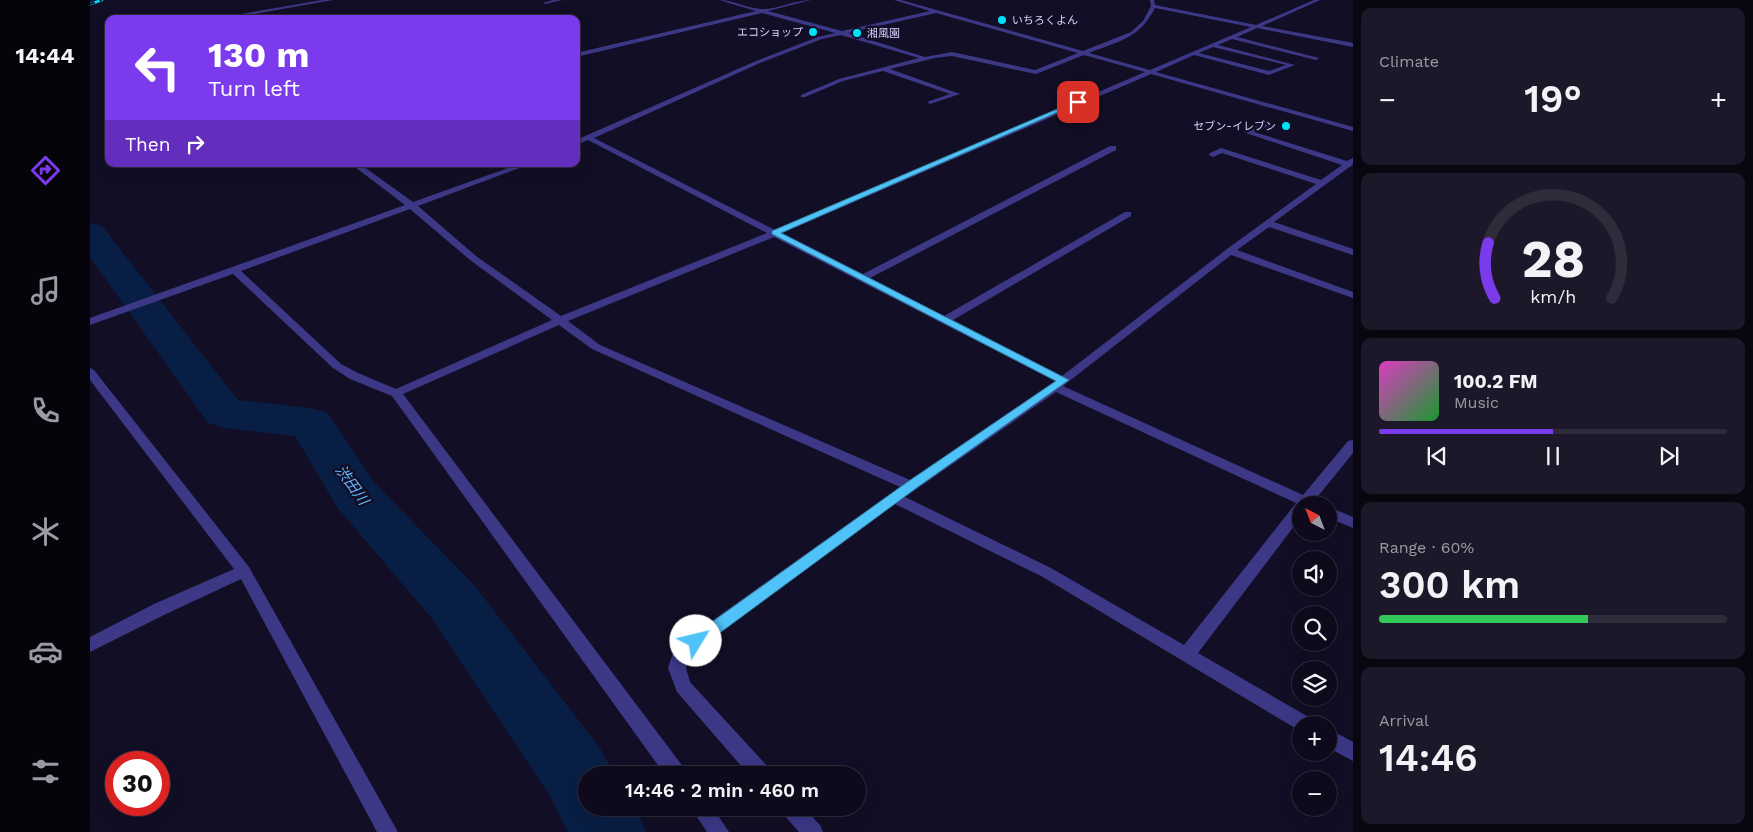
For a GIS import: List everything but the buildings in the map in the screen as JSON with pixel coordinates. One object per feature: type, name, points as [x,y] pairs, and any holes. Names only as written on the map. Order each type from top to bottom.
[{"type":"street","points":[[240,15],[331,0]]},
{"type":"street","points":[[545,3],[560,0]]},
{"type":"street","points":[[721,0],[885,45],[923,58]]},
{"type":"street","points":[[580,54],[809,0]]},
{"type":"street","points":[[896,0],[1353,130]]},
{"type":"street","points":[[396,393],[559,321],[774,233],[1318,0]]},
{"type":"street","points":[[803,96],[841,80],[923,58],[952,54],[1036,72],[1133,33],[1145,22],[1153,3],[1353,45]]},
{"type":"street","points":[[580,141],[734,70],[803,44],[838,33],[936,12]]},
{"type":"street","points":[[1230,37],[1316,58]]},
{"type":"street","points":[[1192,54],[1269,73],[1292,65],[1212,45]]},
{"type":"street","points":[[883,69],[957,94],[930,102]]},
{"type":"street","points":[[1269,123],[1248,132],[1349,166]]},
{"type":"street","points":[[589,138],[945,320],[1059,384],[1292,498]]},
{"type":"street","points":[[863,278],[1114,148]]},
{"type":"street","points":[[1212,155],[1222,150],[1322,183]]},
{"type":"street","points":[[754,766],[683,686],[677,668],[681,652],[894,498],[1059,384],[1230,251],[1322,183],[1349,166]]},
{"type":"street","points":[[359,167],[411,205],[473,258],[596,347],[911,486]]},
{"type":"street","points":[[90,322],[518,167]]},
{"type":"street","points":[[945,320],[1128,214]]},
{"type":"street","points":[[1267,224],[1353,252]]},
{"type":"street","points":[[1230,251],[1353,295]]},
{"type":"street","points":[[231,271],[337,366],[354,376],[396,393],[670,766]]},
{"type":"street","points":[[90,372],[244,571],[388,832]]},
{"type":"street","points":[[1313,496],[1353,444]]},
{"type":"street","points":[[894,498],[1046,572],[1292,717]]},
{"type":"street","points":[[1338,516],[1353,523]]},
{"type":"street","points":[[1186,655],[1292,522]]},
{"type":"street","points":[[90,645],[160,609],[244,571]]},
{"type":"street","points":[[1337,743],[1353,752]]},
{"type":"street","points":[[707,816],[719,832]]},
{"type":"street","points":[[798,816],[813,832]]},
{"type":"waterway","name":"渋田川","points":[[90,233],[224,413],[310,423],[355,494],[454,603],[578,777]]},
{"type":"waterway","name":"渋田川","points":[[600,816],[609,832]]},
{"type":"railway","points":[[90,4],[102,0]]},
{"type":"place","name":"いちろくよん","points":[[1002,20]]},
{"type":"place","name":"エコショップ","points":[[813,32]]},
{"type":"place","name":"湘風園","points":[[857,33]]},
{"type":"place","name":"セブン-イレブン","points":[[1286,126]]},
{"type":"route","points":[[696,641],[911,486],[1063,380],[774,233],[1078,102]]}]
